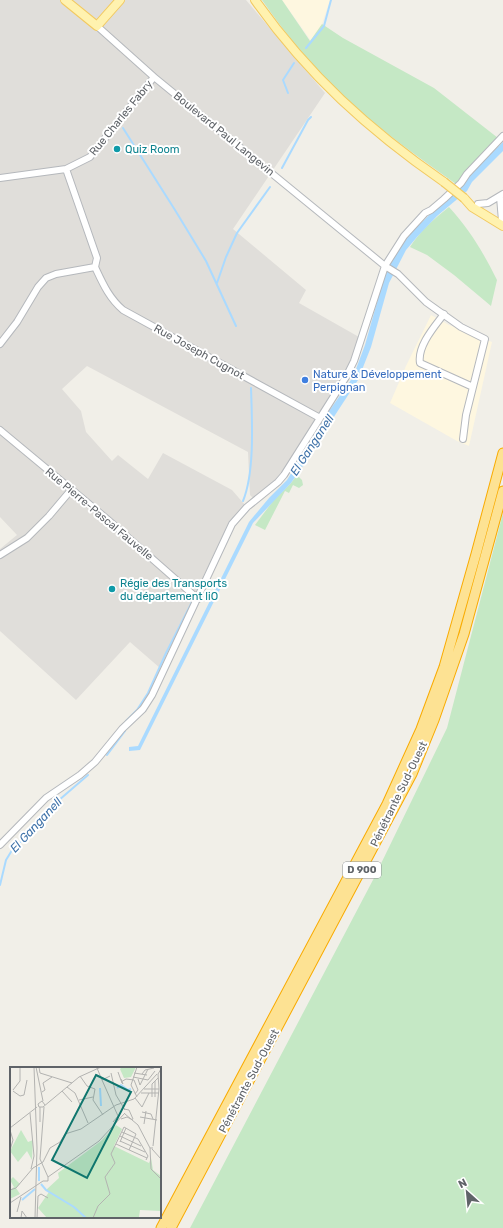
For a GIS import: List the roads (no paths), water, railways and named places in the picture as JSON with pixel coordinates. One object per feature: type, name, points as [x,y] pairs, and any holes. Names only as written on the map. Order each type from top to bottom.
[{"type":"highway","points":[[161,1228],[387,804],[421,730],[444,667],[503,453]]},
{"type":"highway","name":"Pénétrante Sud-Ouest","points":[[171,1228],[412,774],[434,720],[464,634],[503,491]]},
{"type":"main road","name":"Boulevard Paul Langevin","points":[[64,0],[97,26]]},
{"type":"main road","points":[[97,26],[120,0]]},
{"type":"main road","points":[[255,0],[270,21],[306,64],[349,108],[419,165],[464,198],[472,207],[503,223]]},
{"type":"main road","points":[[464,198],[472,200],[503,223]]},
{"type":"street","name":"Boulevard Paul Langevin","points":[[97,26],[154,77],[386,267],[398,274],[426,302],[461,327],[485,339],[473,387]]},
{"type":"street","name":"Rue Charles Fabry","points":[[0,178],[66,169],[90,157],[154,77]]},
{"type":"street","points":[[0,845],[46,798],[80,775],[95,762],[122,729],[143,709],[152,695],[232,524],[247,507],[278,482],[284,475],[346,377],[354,361],[386,267],[404,236],[425,213],[431,210],[461,183],[467,174],[503,136]]},
{"type":"street","name":"Rue Joseph Cugnot","points":[[66,169],[97,258],[96,267],[107,293],[113,301],[123,310],[320,418]]},
{"type":"street","points":[[478,204],[488,203],[502,195],[503,223]]},
{"type":"street","points":[[0,344],[17,322],[38,287],[46,278],[56,274],[96,267]]},
{"type":"street","points":[[444,314],[431,331],[423,345],[419,358],[420,363],[473,387],[466,415],[463,438]]},
{"type":"street","name":"Rue Pierre-Pascal Fauvelle","points":[[0,430],[107,519],[198,598]]},
{"type":"street","points":[[0,555],[26,538],[49,516],[71,490]]},
{"type":"water","points":[[503,142],[503,151],[472,182],[467,191],[437,216],[406,250],[389,283],[371,347],[358,380],[291,483],[253,523],[140,750],[129,751],[129,747],[138,746],[249,522],[269,498],[287,480],[327,414],[353,377],[365,345],[383,281],[390,264],[401,246],[412,232]]},
{"type":"waterway","points":[[306,48],[324,26],[331,0]]},
{"type":"waterway","points":[[288,93],[283,80],[294,63]]},
{"type":"waterway","points":[[282,168],[311,117]]},
{"type":"waterway","points":[[123,128],[206,261],[236,326]]},
{"type":"waterway","points":[[217,283],[226,257],[237,233],[270,187]]},
{"type":"waterway","points":[[243,501],[247,489],[251,461],[251,388]]},
{"type":"waterway","points":[[126,721],[137,710],[148,693],[166,653],[193,600]]},
{"type":"waterway","points":[[107,755],[125,731]]},
{"type":"waterway","name":"El Ganganell","points":[[0,885],[6,860],[14,847],[26,838],[51,807],[88,775]]},
{"type":"place","name":"Quiz Room","points":[[117,149]]},
{"type":"place","name":"Nature & Développement Perpignan","points":[[305,380]]},
{"type":"place","name":"Régie des Transports du département liO","points":[[112,589]]}]
